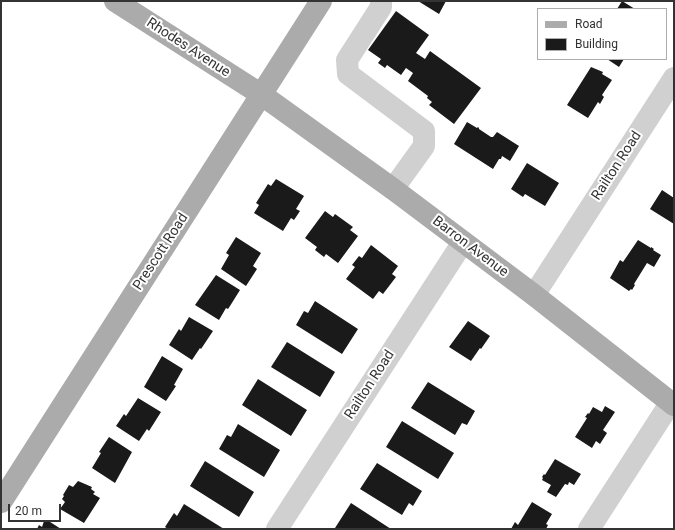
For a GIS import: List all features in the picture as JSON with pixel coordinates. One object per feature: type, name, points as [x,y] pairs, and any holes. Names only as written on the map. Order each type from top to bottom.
[{"type":"main road","name":"Rhodes Avenue","points":[[115,1],[262,95]]},
{"type":"main road","name":"Prescott Road","points":[[1,502],[321,1]]},
{"type":"main road","name":"Barron Avenue","points":[[262,95],[393,189],[534,295],[672,404]]},
{"type":"street","points":[[381,1],[381,8],[347,60],[348,74],[424,131],[424,146],[393,189]]},
{"type":"street","name":"Railton Road","points":[[534,295],[674,78]]},
{"type":"street","name":"Railton Road","points":[[277,529],[463,242]]},
{"type":"street","points":[[589,529],[672,404]]},
{"type":"building","points":[[418,1],[446,1],[439,14]]},
{"type":"building","points":[[622,1],[633,8],[618,8]]},
{"type":"building","points":[[396,11],[429,35],[416,53],[425,59],[430,51],[481,88],[454,124],[429,105],[432,102],[427,98],[428,96],[408,81],[413,73],[406,68],[401,75],[387,65],[385,68],[378,63],[381,59],[368,50]]},
{"type":"building","points":[[608,60],[623,60],[619,67]]},
{"type":"building","points":[[591,67],[603,72],[602,74],[612,80],[602,95],[604,97],[600,104],[598,102],[588,118],[567,105]]},
{"type":"building","points":[[467,122],[477,128],[478,127],[491,137],[493,137],[497,132],[519,146],[510,161],[502,156],[493,169],[454,144]]},
{"type":"building","points":[[527,163],[559,183],[545,206],[525,194],[523,197],[511,189]]},
{"type":"building","points":[[276,179],[304,196],[296,209],[300,211],[294,220],[291,218],[283,231],[254,213],[259,205],[256,203],[268,184],[271,186]]},
{"type":"building","points":[[662,190],[674,198],[674,224],[650,209]]},
{"type":"building","points":[[325,211],[333,217],[335,214],[353,227],[350,230],[358,236],[338,263],[326,254],[324,257],[315,250],[317,247],[305,238]]},
{"type":"building","points":[[236,237],[261,253],[253,266],[257,269],[246,286],[221,269],[229,255],[226,253]]},
{"type":"building","points":[[638,240],[651,247],[661,255],[654,267],[647,263],[632,290],[631,289],[629,291],[610,278],[620,260],[623,262]]},
{"type":"building","points":[[371,245],[398,266],[392,274],[396,277],[383,294],[379,291],[373,299],[346,279],[355,267],[352,265],[359,256],[362,258]]},
{"type":"building","points":[[216,275],[240,290],[219,320],[195,305]]},
{"type":"building","points":[[315,301],[358,329],[342,354],[296,325],[304,311],[308,313]]},
{"type":"building","points":[[189,317],[213,331],[192,360],[169,345],[179,329],[181,331]]},
{"type":"building","points":[[468,321],[490,336],[471,361],[449,347]]},
{"type":"building","points":[[287,342],[335,372],[320,397],[271,367]]},
{"type":"building","points":[[162,356],[183,369],[174,385],[176,386],[166,401],[144,387]]},
{"type":"building","points":[[258,379],[307,410],[291,436],[242,405]]},
{"type":"building","points":[[428,382],[475,411],[467,425],[462,423],[455,435],[411,408]]},
{"type":"building","points":[[138,398],[161,412],[149,431],[147,429],[139,441],[116,426],[124,414],[126,416]]},
{"type":"building","points":[[605,406],[615,412],[603,430],[607,433],[600,444],[596,441],[592,448],[575,437],[587,418],[585,417],[588,413],[589,414],[593,407],[602,412]]},
{"type":"building","points":[[402,421],[454,453],[438,479],[386,447]]},
{"type":"building","points":[[238,424],[280,450],[264,477],[219,449],[227,435],[231,437]]},
{"type":"building","points":[[109,437],[132,452],[115,483],[92,468],[101,453],[99,452]]},
{"type":"building","points":[[555,459],[581,474],[574,485],[569,482],[568,485],[565,484],[556,497],[547,492],[551,485],[542,480],[542,477],[544,474],[545,475]]},
{"type":"building","points":[[205,461],[254,492],[239,517],[190,486]]},
{"type":"building","points":[[377,463],[422,491],[413,506],[409,503],[402,515],[360,489]]},
{"type":"building","points":[[78,481],[92,487],[91,489],[95,492],[93,494],[100,498],[84,523],[60,509],[65,502],[62,499],[69,485],[73,487]]},
{"type":"building","points":[[532,502],[552,514],[546,524],[548,525],[546,529],[511,529],[515,522],[518,525]]},
{"type":"building","points":[[351,503],[391,529],[335,528]]},
{"type":"building","points":[[184,504],[224,529],[168,529],[165,527],[174,513],[177,516]]},
{"type":"building","points":[[47,520],[61,529],[37,529],[39,525],[42,527],[44,521],[46,522]]}]
